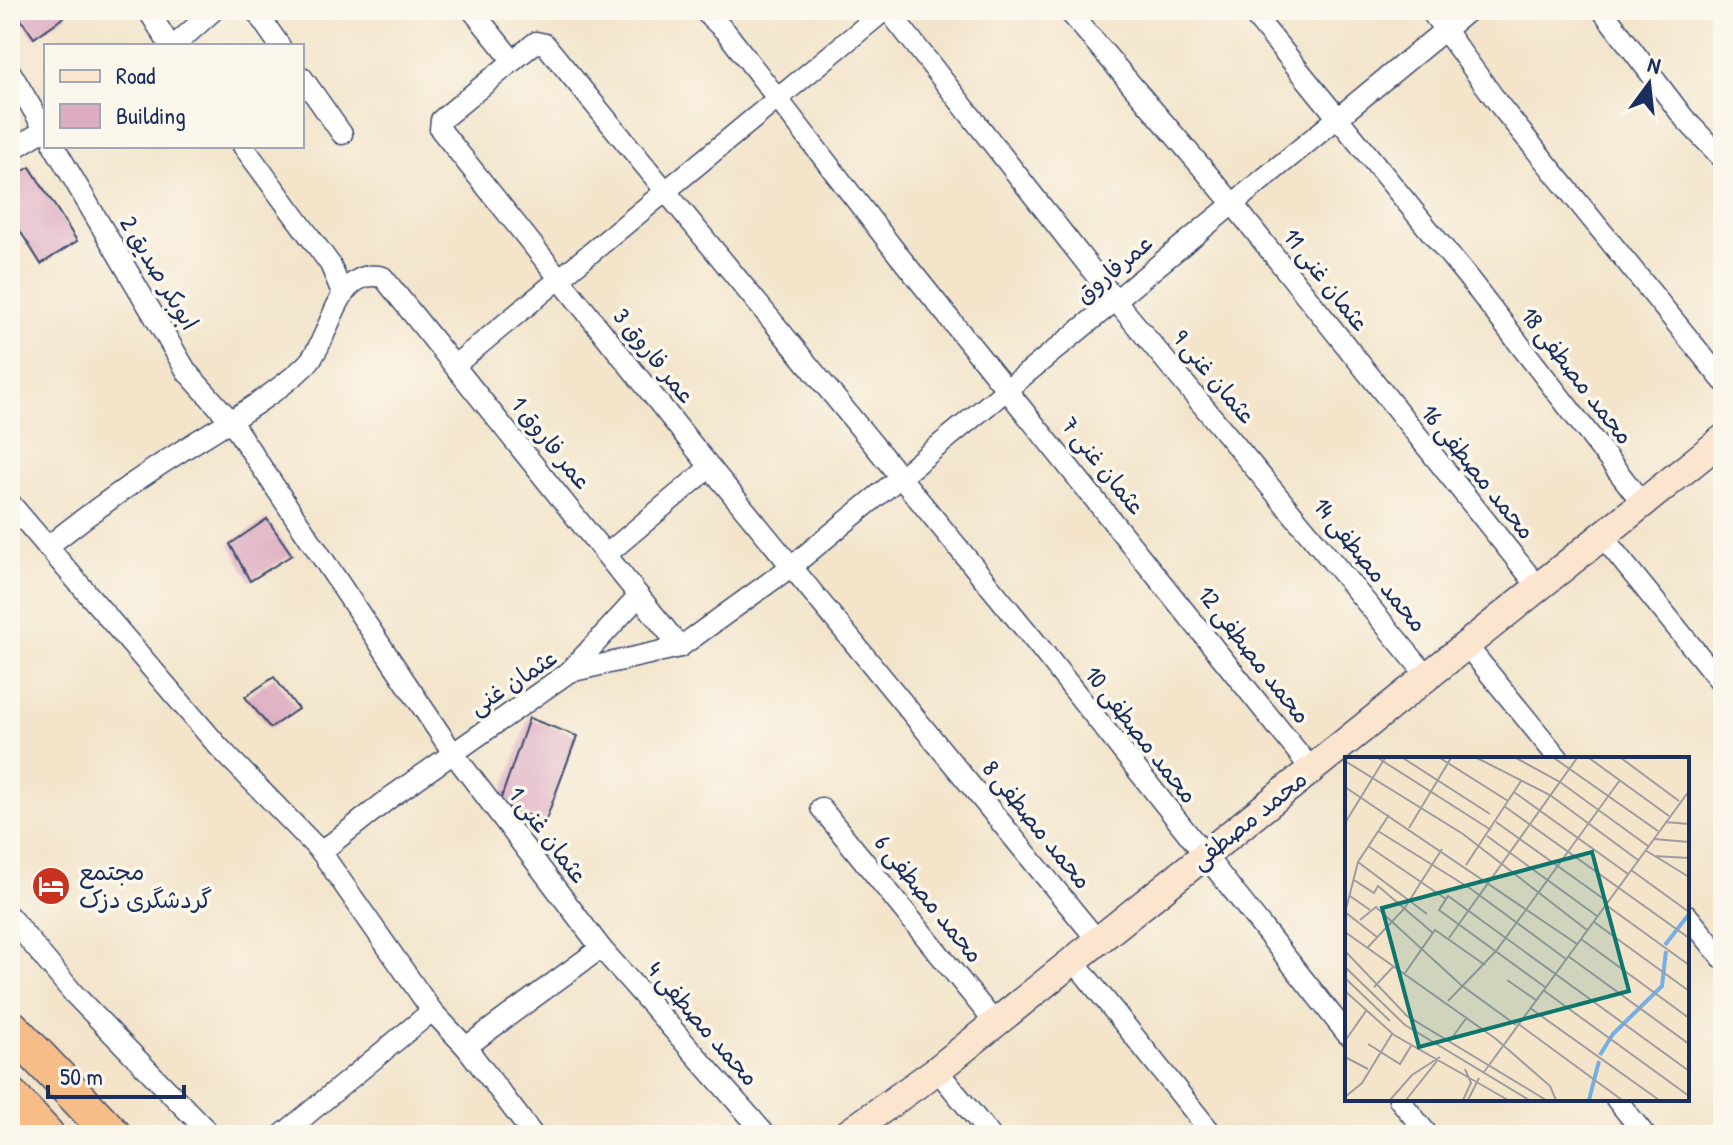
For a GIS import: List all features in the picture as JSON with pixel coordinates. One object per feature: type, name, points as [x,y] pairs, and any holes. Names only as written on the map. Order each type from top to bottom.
[{"type":"highway","points":[[10,1027],[113,1135]]},
{"type":"highway","points":[[10,1096],[46,1135]]},
{"type":"street","points":[[148,10],[171,44]]},
{"type":"street","points":[[174,44],[214,10]]},
{"type":"street","points":[[255,10],[279,44]]},
{"type":"street","points":[[472,10],[513,61]]},
{"type":"street","name":"عثمان غنی 7","points":[[703,10],[726,32],[896,252],[1156,573]]},
{"type":"street","points":[[455,365],[886,10]]},
{"type":"street","name":"عثمان غنی 9","points":[[886,10],[1116,301],[1272,486]]},
{"type":"street","name":"عثمان غنی 11","points":[[1068,10],[1233,204],[1377,389]]},
{"type":"street","name":"محمد مصطفی 18","points":[[1250,10],[1334,118],[1469,279],[1643,504]]},
{"type":"street","points":[[1430,10],[1501,107],[1723,381]]},
{"type":"street","name":"عمرفاروق","points":[[792,566],[1009,391],[1334,118],[1469,10]]},
{"type":"street","points":[[1602,10],[1684,118],[1723,159]]},
{"type":"street","name":"محمد مصطفی 10","points":[[513,61],[541,41],[1038,645],[1203,857],[1345,1032]]},
{"type":"street","name":"عمر فاروق 3","points":[[513,61],[439,124],[558,279],[792,566]]},
{"type":"street","name":"ابوبکر صدیق 2","points":[[10,71],[44,127]]},
{"type":"street","points":[[304,80],[342,134]]},
{"type":"street","points":[[10,151],[44,136]]},
{"type":"street","name":"ابوبکر صدیق 2","points":[[56,148],[187,372],[230,420],[337,576]]},
{"type":"street","points":[[47,547],[112,495],[230,420],[308,364],[343,295],[330,264],[244,148]]},
{"type":"street","name":"عمر فاروق 1","points":[[343,295],[354,281],[369,274],[383,277],[680,647]]},
{"type":"street","name":"محمد مصطفی 16","points":[[1377,389],[1539,588]]},
{"type":"street","name":"محمد مصطفی","points":[[846,1135],[937,1070],[1312,770],[1341,759],[1428,677],[1723,439]]},
{"type":"street","points":[[607,554],[710,467]]},
{"type":"street","name":"محمد مصطفی 14","points":[[1272,486],[1428,677]]},
{"type":"street","points":[[10,503],[218,746],[321,852],[432,1011],[466,1047],[533,1135]]},
{"type":"street","points":[[1603,537],[1723,685]]},
{"type":"street","name":"عثمان غنی","points":[[321,852],[453,753],[569,672],[680,647],[792,566]]},
{"type":"street","name":"محمد مصطفی 8","points":[[792,566],[1098,941]]},
{"type":"street","name":"محمد مصطفی 12","points":[[1156,573],[1312,770]]},
{"type":"street","name":"عثمان غنی 1","points":[[337,576],[453,753],[601,948]]},
{"type":"street","points":[[569,672],[639,596]]},
{"type":"street","points":[[1467,646],[1557,757]]},
{"type":"street","name":"محمد مصطفی 6","points":[[821,808],[995,1023]]},
{"type":"street","points":[[10,917],[74,994],[211,1135]]},
{"type":"street","points":[[1689,917],[1723,959]]},
{"type":"street","points":[[466,1047],[601,948]]},
{"type":"street","name":"محمد مصطفی 4","points":[[601,948],[766,1135]]},
{"type":"street","points":[[1074,961],[1213,1135]]},
{"type":"street","points":[[282,1135],[432,1011]]},
{"type":"street","points":[[937,1070],[990,1135]]},
{"type":"street","points":[[1401,1101],[1428,1135]]},
{"type":"street","points":[[1618,1101],[1645,1135]]},
{"type":"building","points":[[26,10],[64,10],[67,15],[34,38],[18,15]]},
{"type":"building","points":[[30,167],[77,241],[41,264],[10,215],[10,179]]},
{"type":"building","points":[[267,519],[292,555],[250,581],[230,544]]},
{"type":"building","points":[[274,677],[298,709],[270,728],[245,697]]},
{"type":"building","points":[[529,718],[577,736],[545,822],[499,804]]},
{"type":"place","name":"مجتمع گردشگری دزک","points":[[51,886]]}]
